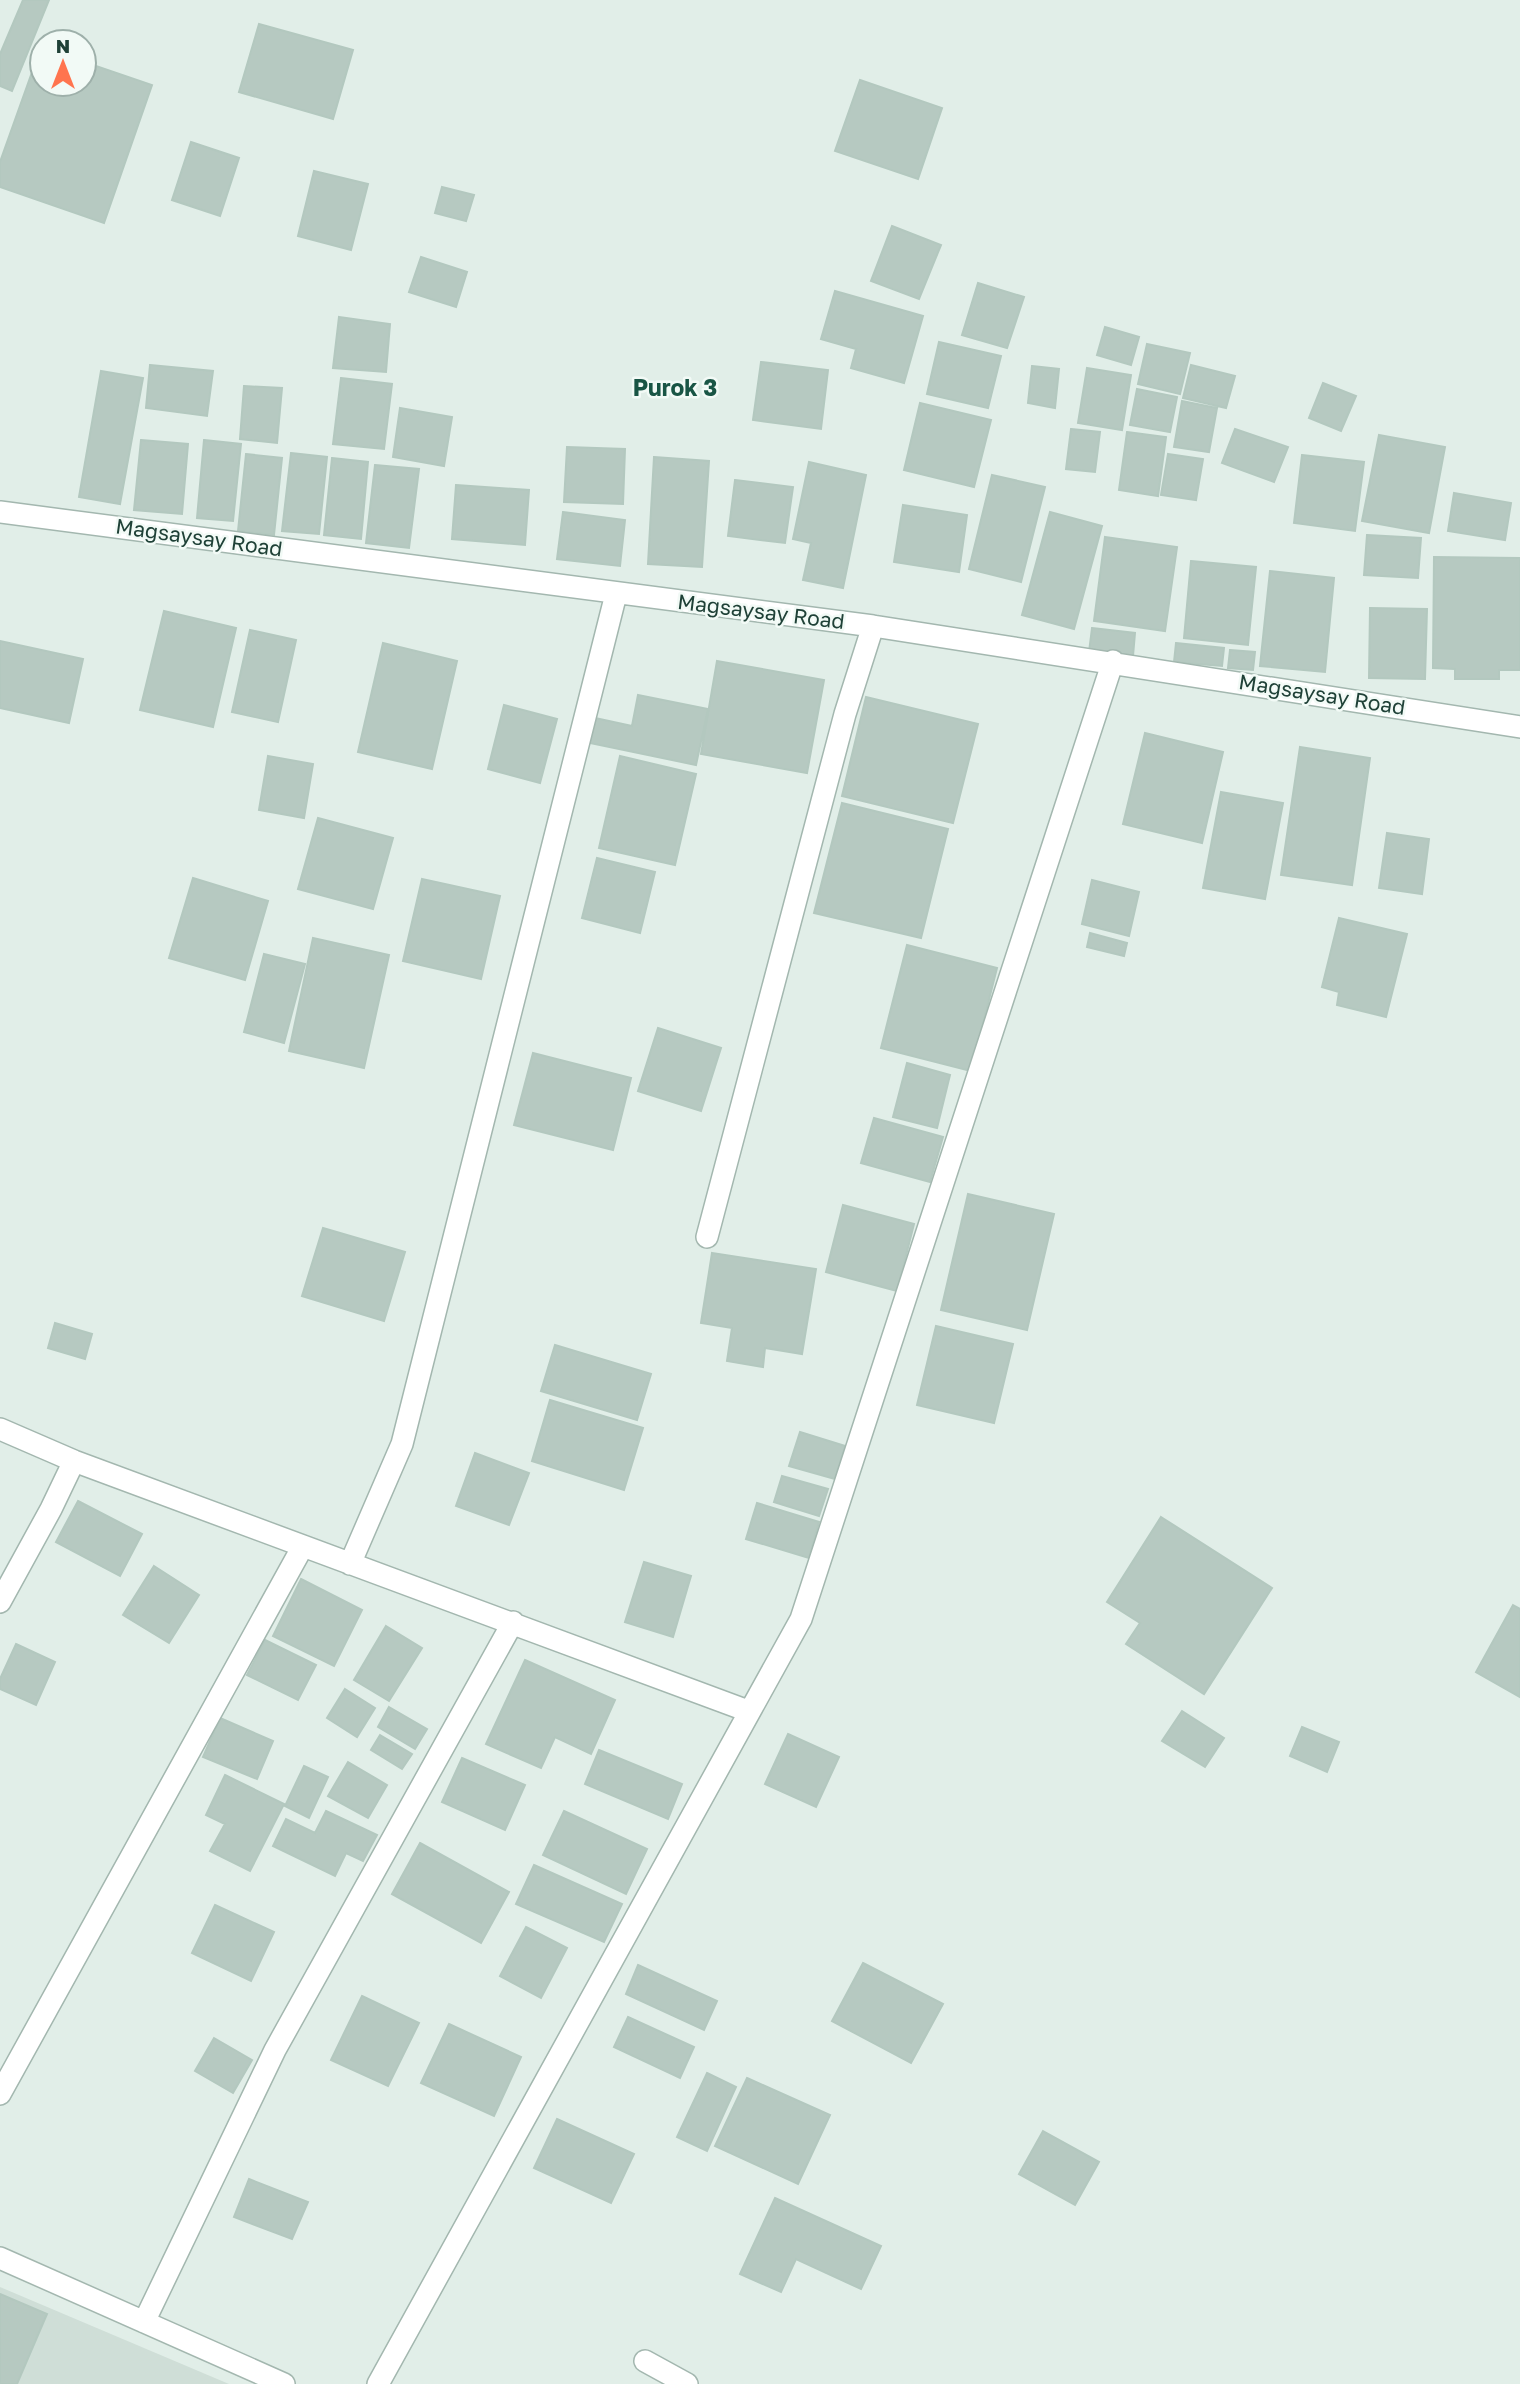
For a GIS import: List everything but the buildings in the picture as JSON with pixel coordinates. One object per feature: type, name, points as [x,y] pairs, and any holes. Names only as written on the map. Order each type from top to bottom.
[{"type":"street","name":"Magsaysay Road","points":[[0,512],[873,626],[1113,661],[1520,727]]},
{"type":"street","points":[[350,1564],[402,1444],[616,594]]},
{"type":"street","points":[[707,1237],[845,714],[873,626]]},
{"type":"street","points":[[378,2384],[507,2155],[748,1710],[801,1619],[1113,661]]},
{"type":"street","points":[[0,1429],[74,1461],[748,1710]]},
{"type":"street","points":[[0,1602],[74,1461]]},
{"type":"street","points":[[0,2094],[303,1546]]},
{"type":"street","points":[[144,2322],[275,2050],[513,1622]]},
{"type":"street","points":[[0,2258],[284,2384]]},
{"type":"street","points":[[645,2361],[687,2384]]},
{"type":"shaded area","points":[[0,2287],[229,2384],[0,2384]]},
{"type":"district","name":"Purok 3","points":[[675,388]]}]
